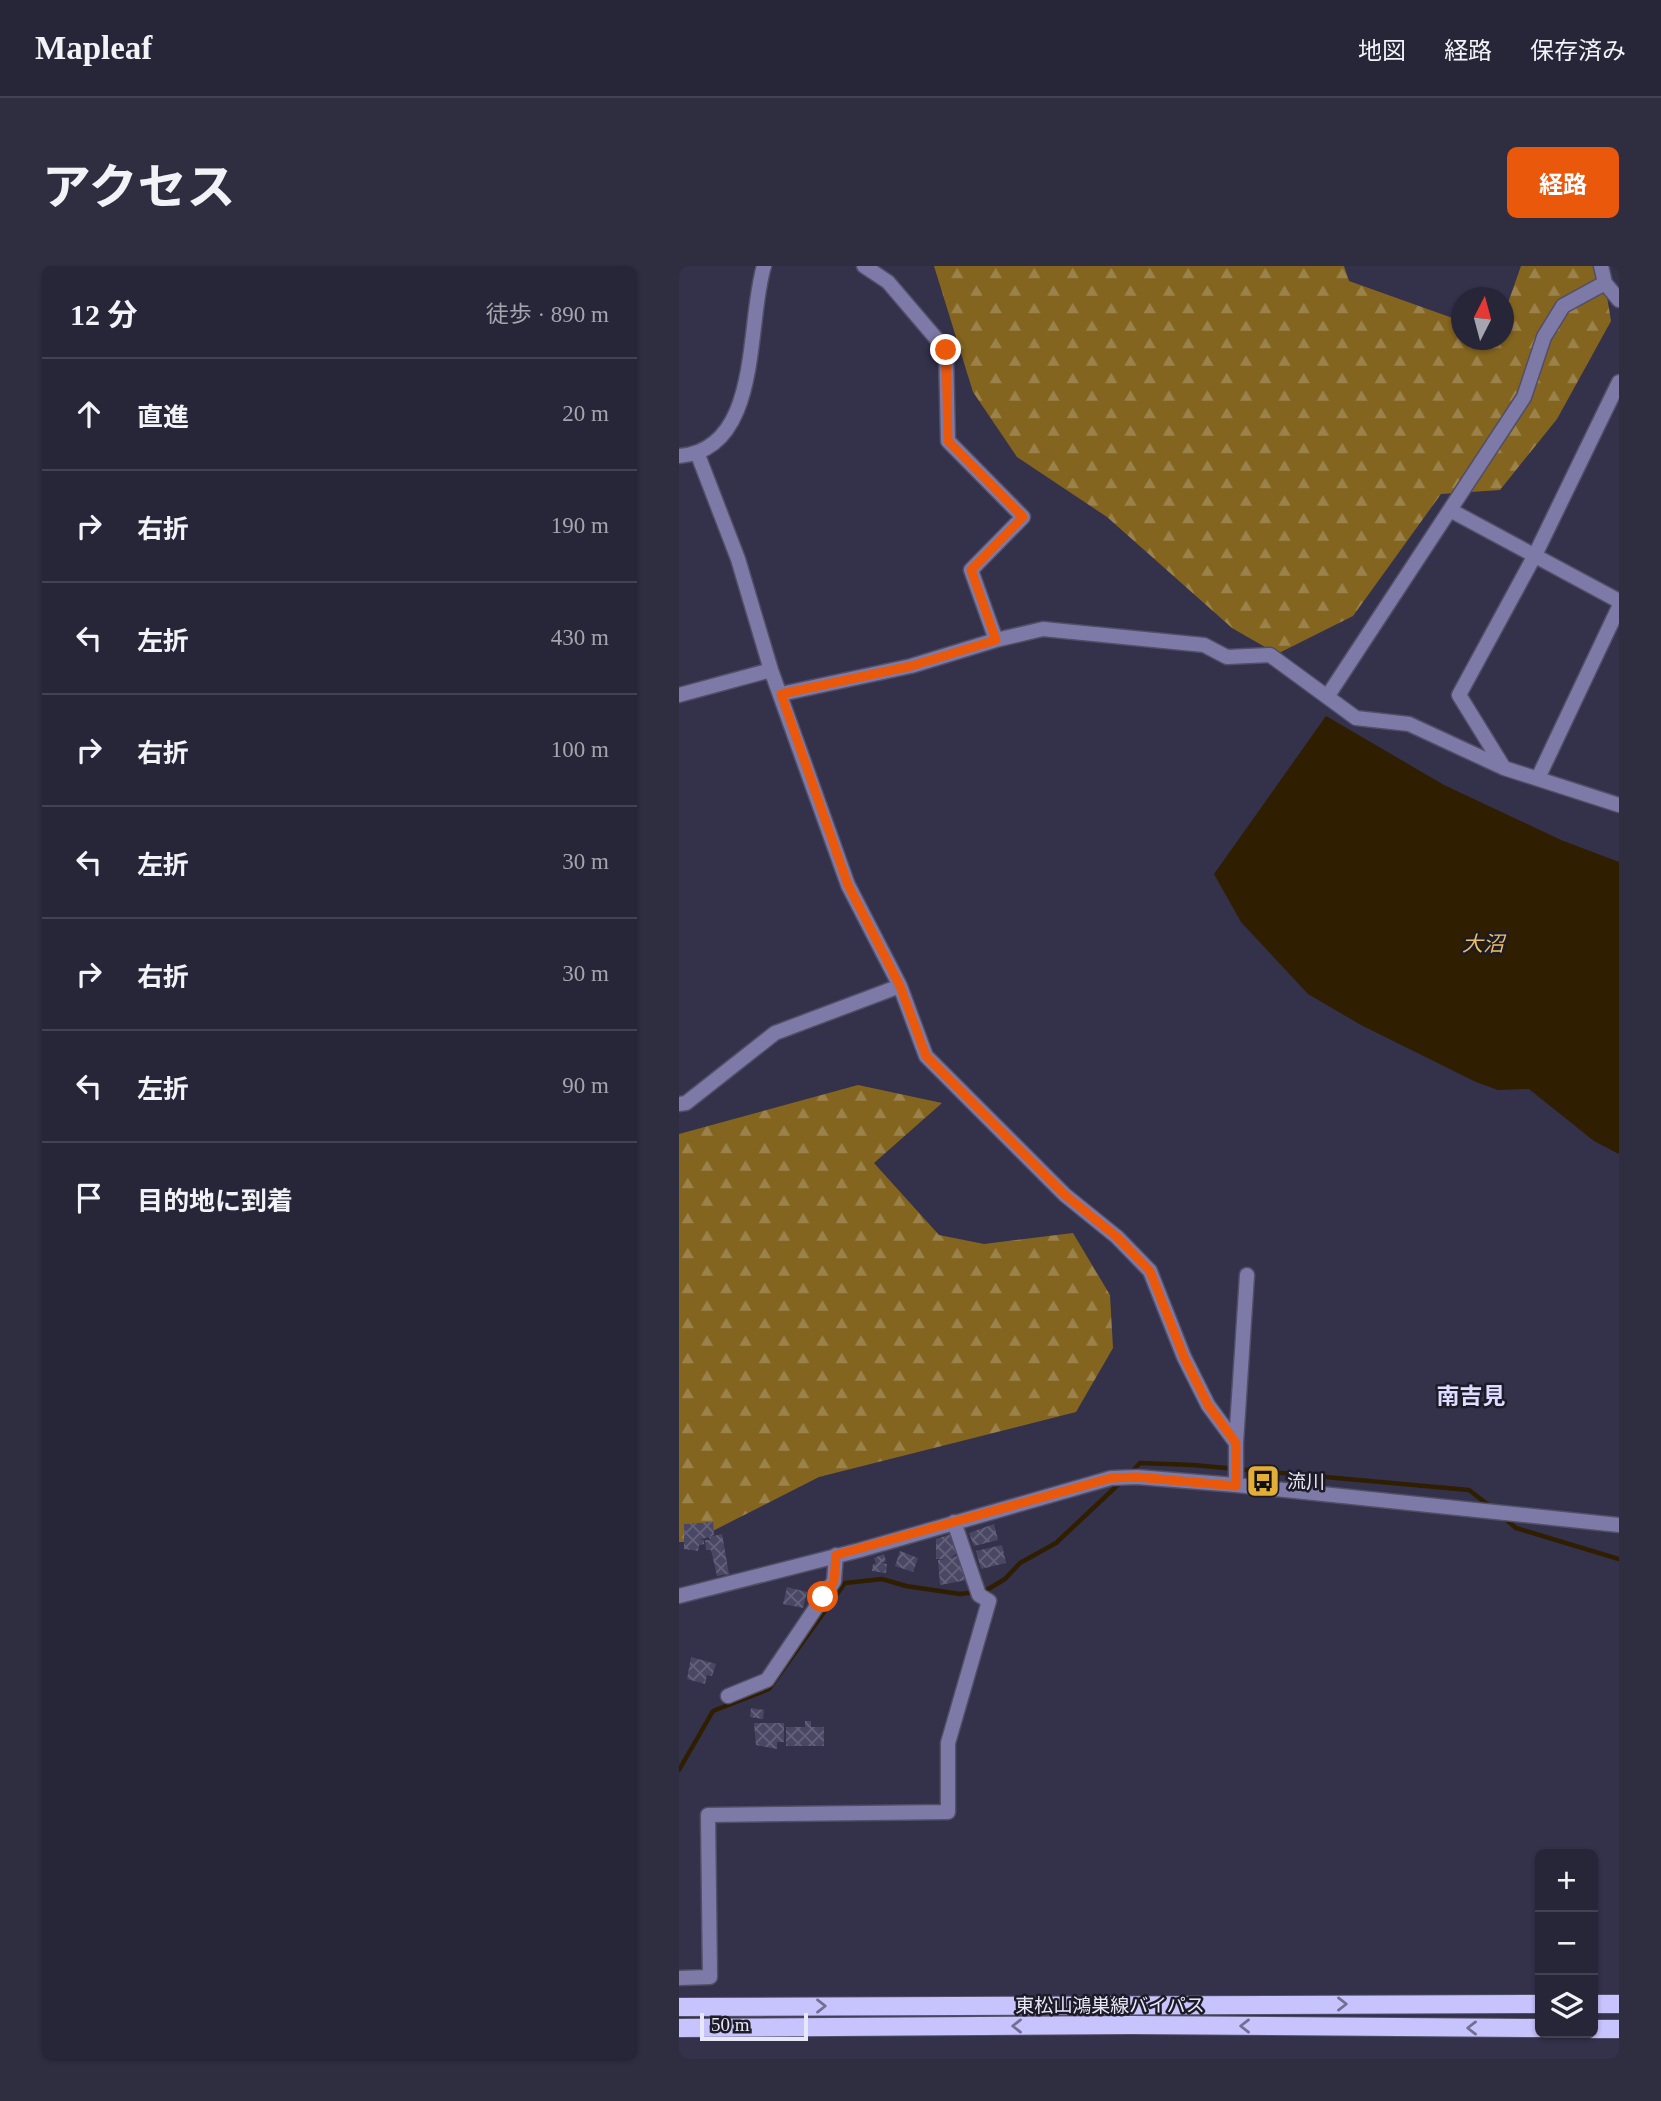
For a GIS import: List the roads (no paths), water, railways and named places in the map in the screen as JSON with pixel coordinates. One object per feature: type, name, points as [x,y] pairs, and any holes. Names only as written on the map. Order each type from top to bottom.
[{"type":"main road","name":"東松山鴻巣線バイパス","points":[[679,2007],[1535,2004]]},
{"type":"main road","points":[[1598,2004],[1619,2004]]},
{"type":"main road","name":"東松山鴻巣線バイパス","points":[[679,2028],[1131,2025],[1535,2028]]},
{"type":"main road","points":[[1598,2029],[1619,2029]]},
{"type":"street","points":[[679,456],[698,454],[717,443],[733,424],[739,406],[764,266]]},
{"type":"street","points":[[864,266],[888,282],[946,350],[948,441],[1023,517],[971,570],[996,640]]},
{"type":"street","points":[[1601,266],[1605,282],[1619,300]]},
{"type":"street","points":[[1327,697],[1524,397],[1544,337],[1563,306],[1605,282]]},
{"type":"street","points":[[1504,768],[1459,695],[1535,555],[1619,382]]},
{"type":"street","points":[[698,454],[739,559],[771,670],[848,885],[900,986],[926,1056],[1065,1195],[1117,1237],[1150,1271],[1184,1357],[1208,1405],[1236,1443]]},
{"type":"street","points":[[1450,510],[1619,601]]},
{"type":"street","points":[[1538,778],[1619,607]]},
{"type":"street","points":[[781,694],[911,666],[1043,629],[1204,645],[1227,657],[1270,655],[1356,718],[1409,724],[1504,768],[1619,805]]},
{"type":"street","points":[[679,695],[771,670]]},
{"type":"street","points":[[679,1104],[686,1103],[775,1032],[900,986]]},
{"type":"street","points":[[1236,1486],[1236,1443],[1247,1275]]},
{"type":"street","points":[[679,1596],[1111,1478],[1137,1477],[1236,1486],[1619,1525]]},
{"type":"street","points":[[679,1978],[710,1978],[708,1815],[948,1812],[948,1743],[989,1601],[979,1595],[954,1522]]},
{"type":"street","points":[[728,1696],[767,1679],[834,1581],[836,1555]]},
{"type":"water","name":"大沼","points":[[1326,716],[1444,785],[1561,840],[1619,862],[1619,1154],[1594,1141],[1529,1089],[1498,1090],[1476,1082],[1361,1025],[1308,994],[1241,922],[1214,874]]},
{"type":"waterway","points":[[1130,1474],[1140,1463],[1193,1465],[1469,1490],[1491,1507]]},
{"type":"waterway","points":[[679,1770],[713,1711],[769,1689],[845,1583],[882,1579],[906,1586],[960,1594],[985,1591],[1005,1579],[1020,1563],[1056,1543],[1121,1482]]},
{"type":"waterway","points":[[1503,1517],[1516,1528],[1619,1559]]},
{"type":"place","name":"流川","points":[[1263,1481]]},
{"type":"district","name":"南吉見","points":[[1471,1396]]}]
